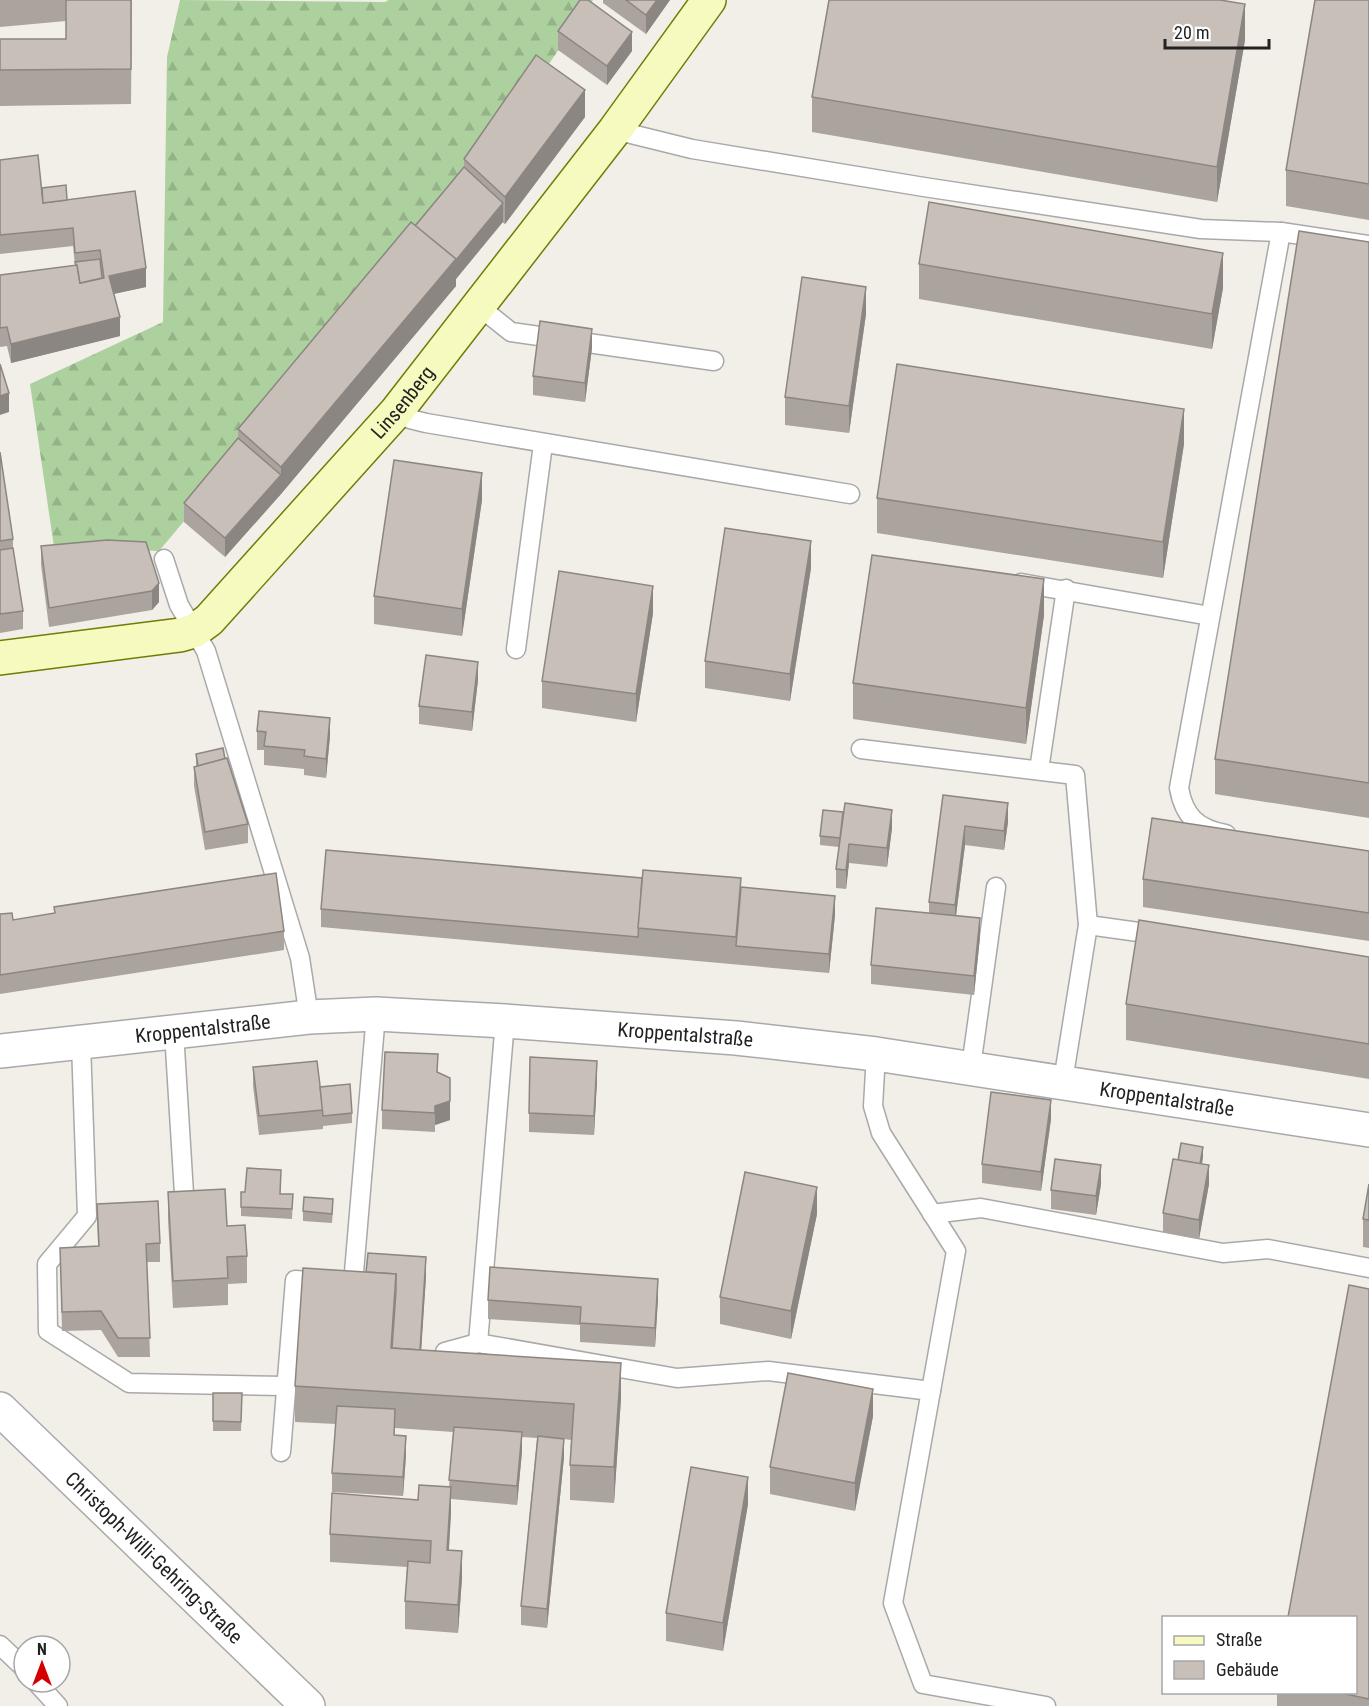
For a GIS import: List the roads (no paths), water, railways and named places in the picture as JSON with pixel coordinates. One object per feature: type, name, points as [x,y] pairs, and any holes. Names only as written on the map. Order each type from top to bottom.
[{"type":"main road","name":"Linsenberg","points":[[0,658],[162,638],[194,631],[221,609],[396,412],[615,130],[709,0]]},
{"type":"street","name":"Kroppentalstraße","points":[[0,1051],[309,1017],[376,1014],[505,1021],[736,1038],[876,1054],[1063,1081],[1369,1130]]},
{"type":"street","name":"Christoph-Willi-Gehring-Straße","points":[[0,1409],[309,1706]]},
{"type":"lane","points":[[615,130],[692,149],[982,196],[1201,229],[1281,232],[1369,246]]},
{"type":"lane","points":[[1245,837],[1212,831],[1194,820],[1182,807],[1179,788],[1281,232]]},
{"type":"lane","points":[[477,306],[511,332],[714,361]]},
{"type":"lane","points":[[396,412],[418,421],[543,444],[850,494]]},
{"type":"lane","points":[[516,649],[543,444]]},
{"type":"lane","points":[[164,559],[179,605],[206,651],[300,958],[309,1017]]},
{"type":"lane","points":[[1006,581],[1066,589],[1210,616]]},
{"type":"lane","points":[[1039,770],[1066,589]]},
{"type":"lane","points":[[861,749],[1075,775],[1088,925],[1063,1081]]},
{"type":"lane","points":[[971,1067],[996,887]]},
{"type":"lane","points":[[1088,925],[1182,938]]},
{"type":"lane","points":[[281,1452],[295,1280],[354,1284],[376,1014]]},
{"type":"lane","points":[[478,1343],[505,1021]]},
{"type":"lane","points":[[174,1032],[185,1210]]},
{"type":"lane","points":[[81,1043],[87,1216],[47,1264],[48,1331],[129,1383],[285,1386]]},
{"type":"lane","points":[[876,1054],[873,1106],[881,1133],[956,1251],[893,1603],[923,1684],[1046,1706]]},
{"type":"lane","points":[[932,1214],[981,1208],[1223,1253],[1268,1248],[1369,1268]]},
{"type":"lane","points":[[445,1352],[478,1343],[677,1378],[768,1371],[931,1391]]},
{"type":"lane","points":[[0,1645],[12,1656]]},
{"type":"lane","points":[[47,1694],[58,1706]]}]
